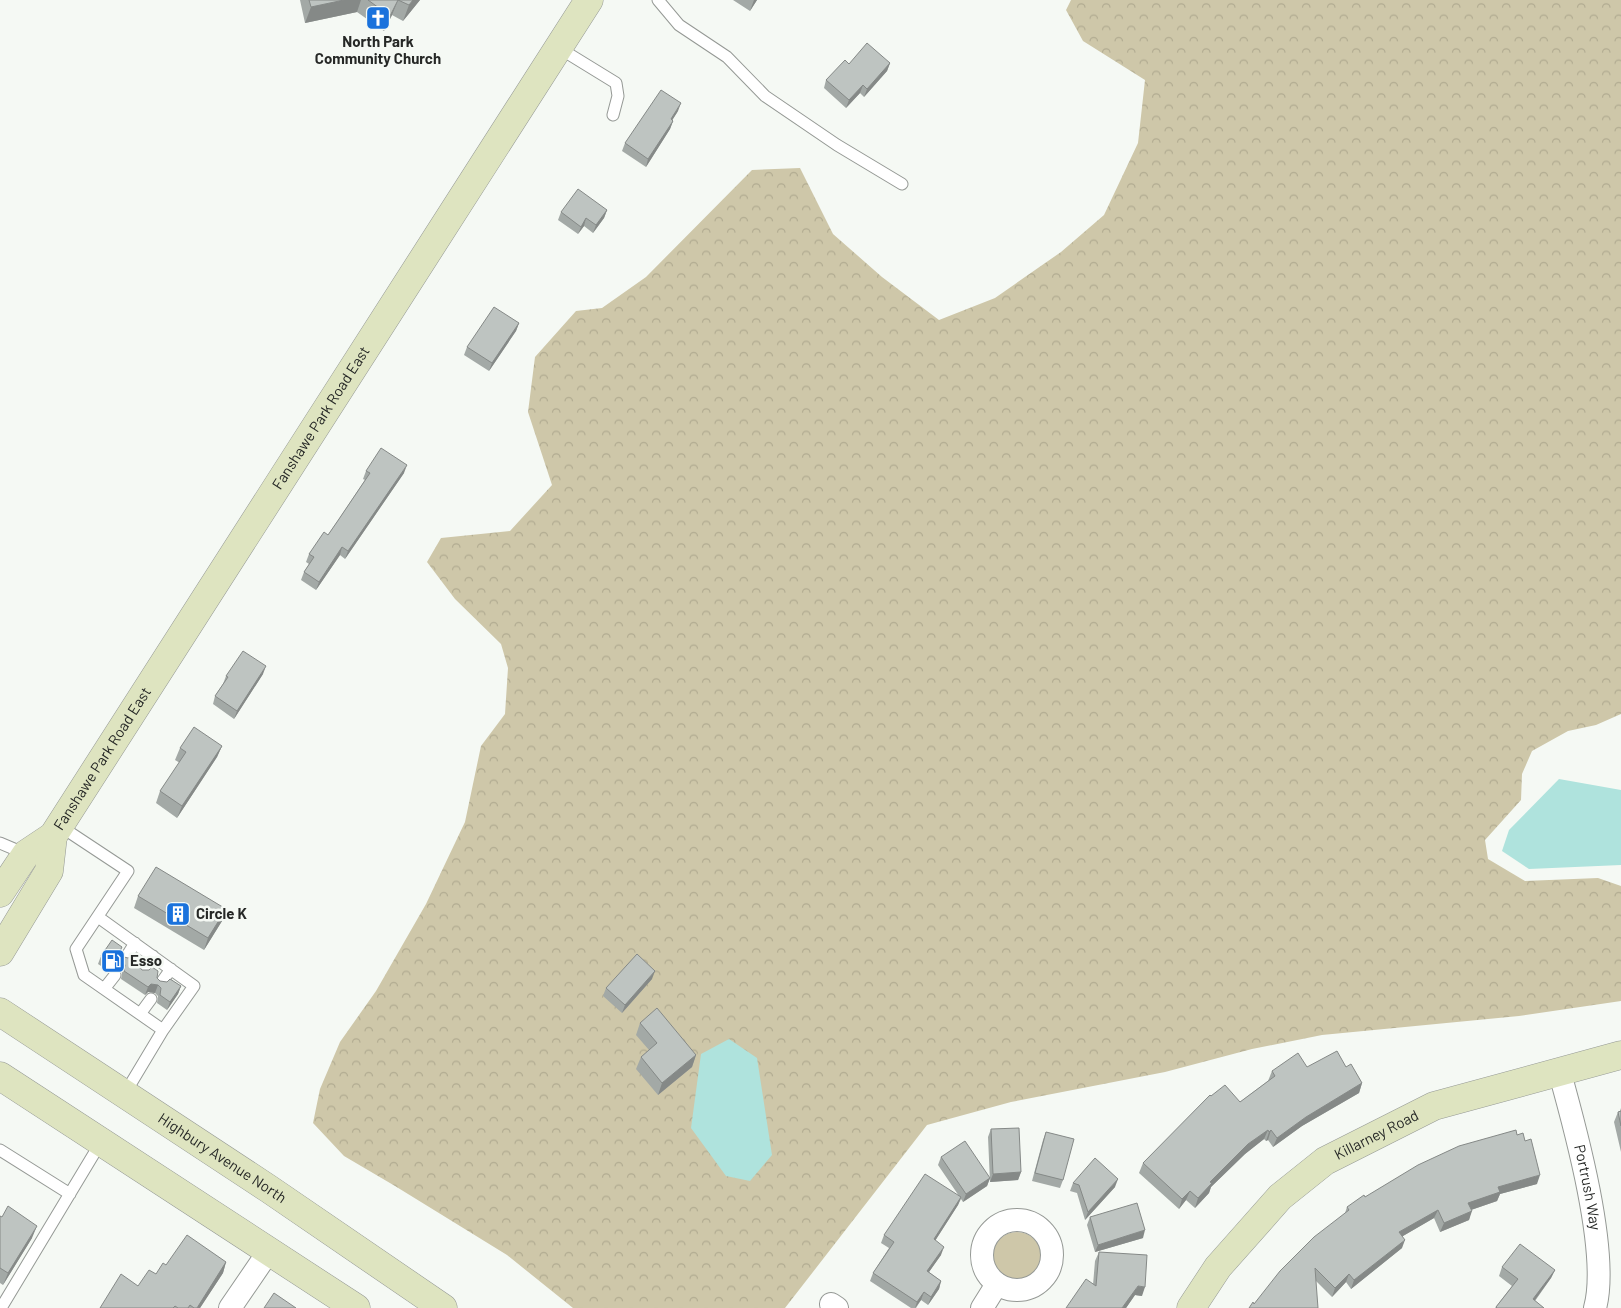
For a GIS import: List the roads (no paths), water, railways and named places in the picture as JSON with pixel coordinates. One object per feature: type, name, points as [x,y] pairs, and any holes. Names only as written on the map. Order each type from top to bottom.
[{"type":"main road","name":"Fanshawe Park Road East","points":[[0,893],[26,854],[57,831],[589,0]]},
{"type":"main road","name":"Fanshawe Park Road East","points":[[0,952],[49,871],[57,831]]},
{"type":"main road","name":"Highbury Avenue North","points":[[0,1012],[269,1189],[443,1308]]},
{"type":"main road","name":"Killarney Road","points":[[1191,1308],[1218,1267],[1280,1197],[1325,1161],[1434,1106],[1558,1070],[1621,1055]]},
{"type":"main road","points":[[0,1076],[356,1308]]},
{"type":"street","name":"Portrush Way","points":[[1558,1070],[1594,1217],[1600,1291],[1595,1308]]},
{"type":"street","points":[[230,1308],[269,1251]]},
{"type":"street","points":[[982,1308],[997,1284]]},
{"type":"lane","points":[[658,0],[679,25],[727,57],[765,96],[837,145],[902,184]]},
{"type":"lane","points":[[559,48],[616,83],[618,96],[614,115]]},
{"type":"lane","points":[[57,831],[128,871],[76,949],[84,974],[163,1030]]},
{"type":"lane","points":[[0,843],[26,854]]},
{"type":"lane","points":[[98,917],[194,986],[163,1030],[124,1095]]},
{"type":"lane","points":[[125,959],[135,943]]},
{"type":"lane","points":[[143,971],[153,956]]},
{"type":"lane","points":[[161,983],[171,969]]},
{"type":"lane","points":[[104,989],[114,975]]},
{"type":"lane","points":[[140,1014],[151,998]]},
{"type":"lane","points":[[2,1308],[101,1142]]},
{"type":"lane","points":[[0,1150],[70,1194]]},
{"type":"water","points":[[1559,779],[1621,790],[1621,865],[1529,869],[1502,851],[1509,830]]},
{"type":"water","points":[[729,1039],[757,1058],[772,1155],[750,1181],[726,1176],[691,1128],[701,1054]]},
{"type":"place","name":"North Park Community Church","points":[[378,18]]},
{"type":"place","name":"Circle K","points":[[178,914]]},
{"type":"place","name":"Esso","points":[[113,961]]}]
